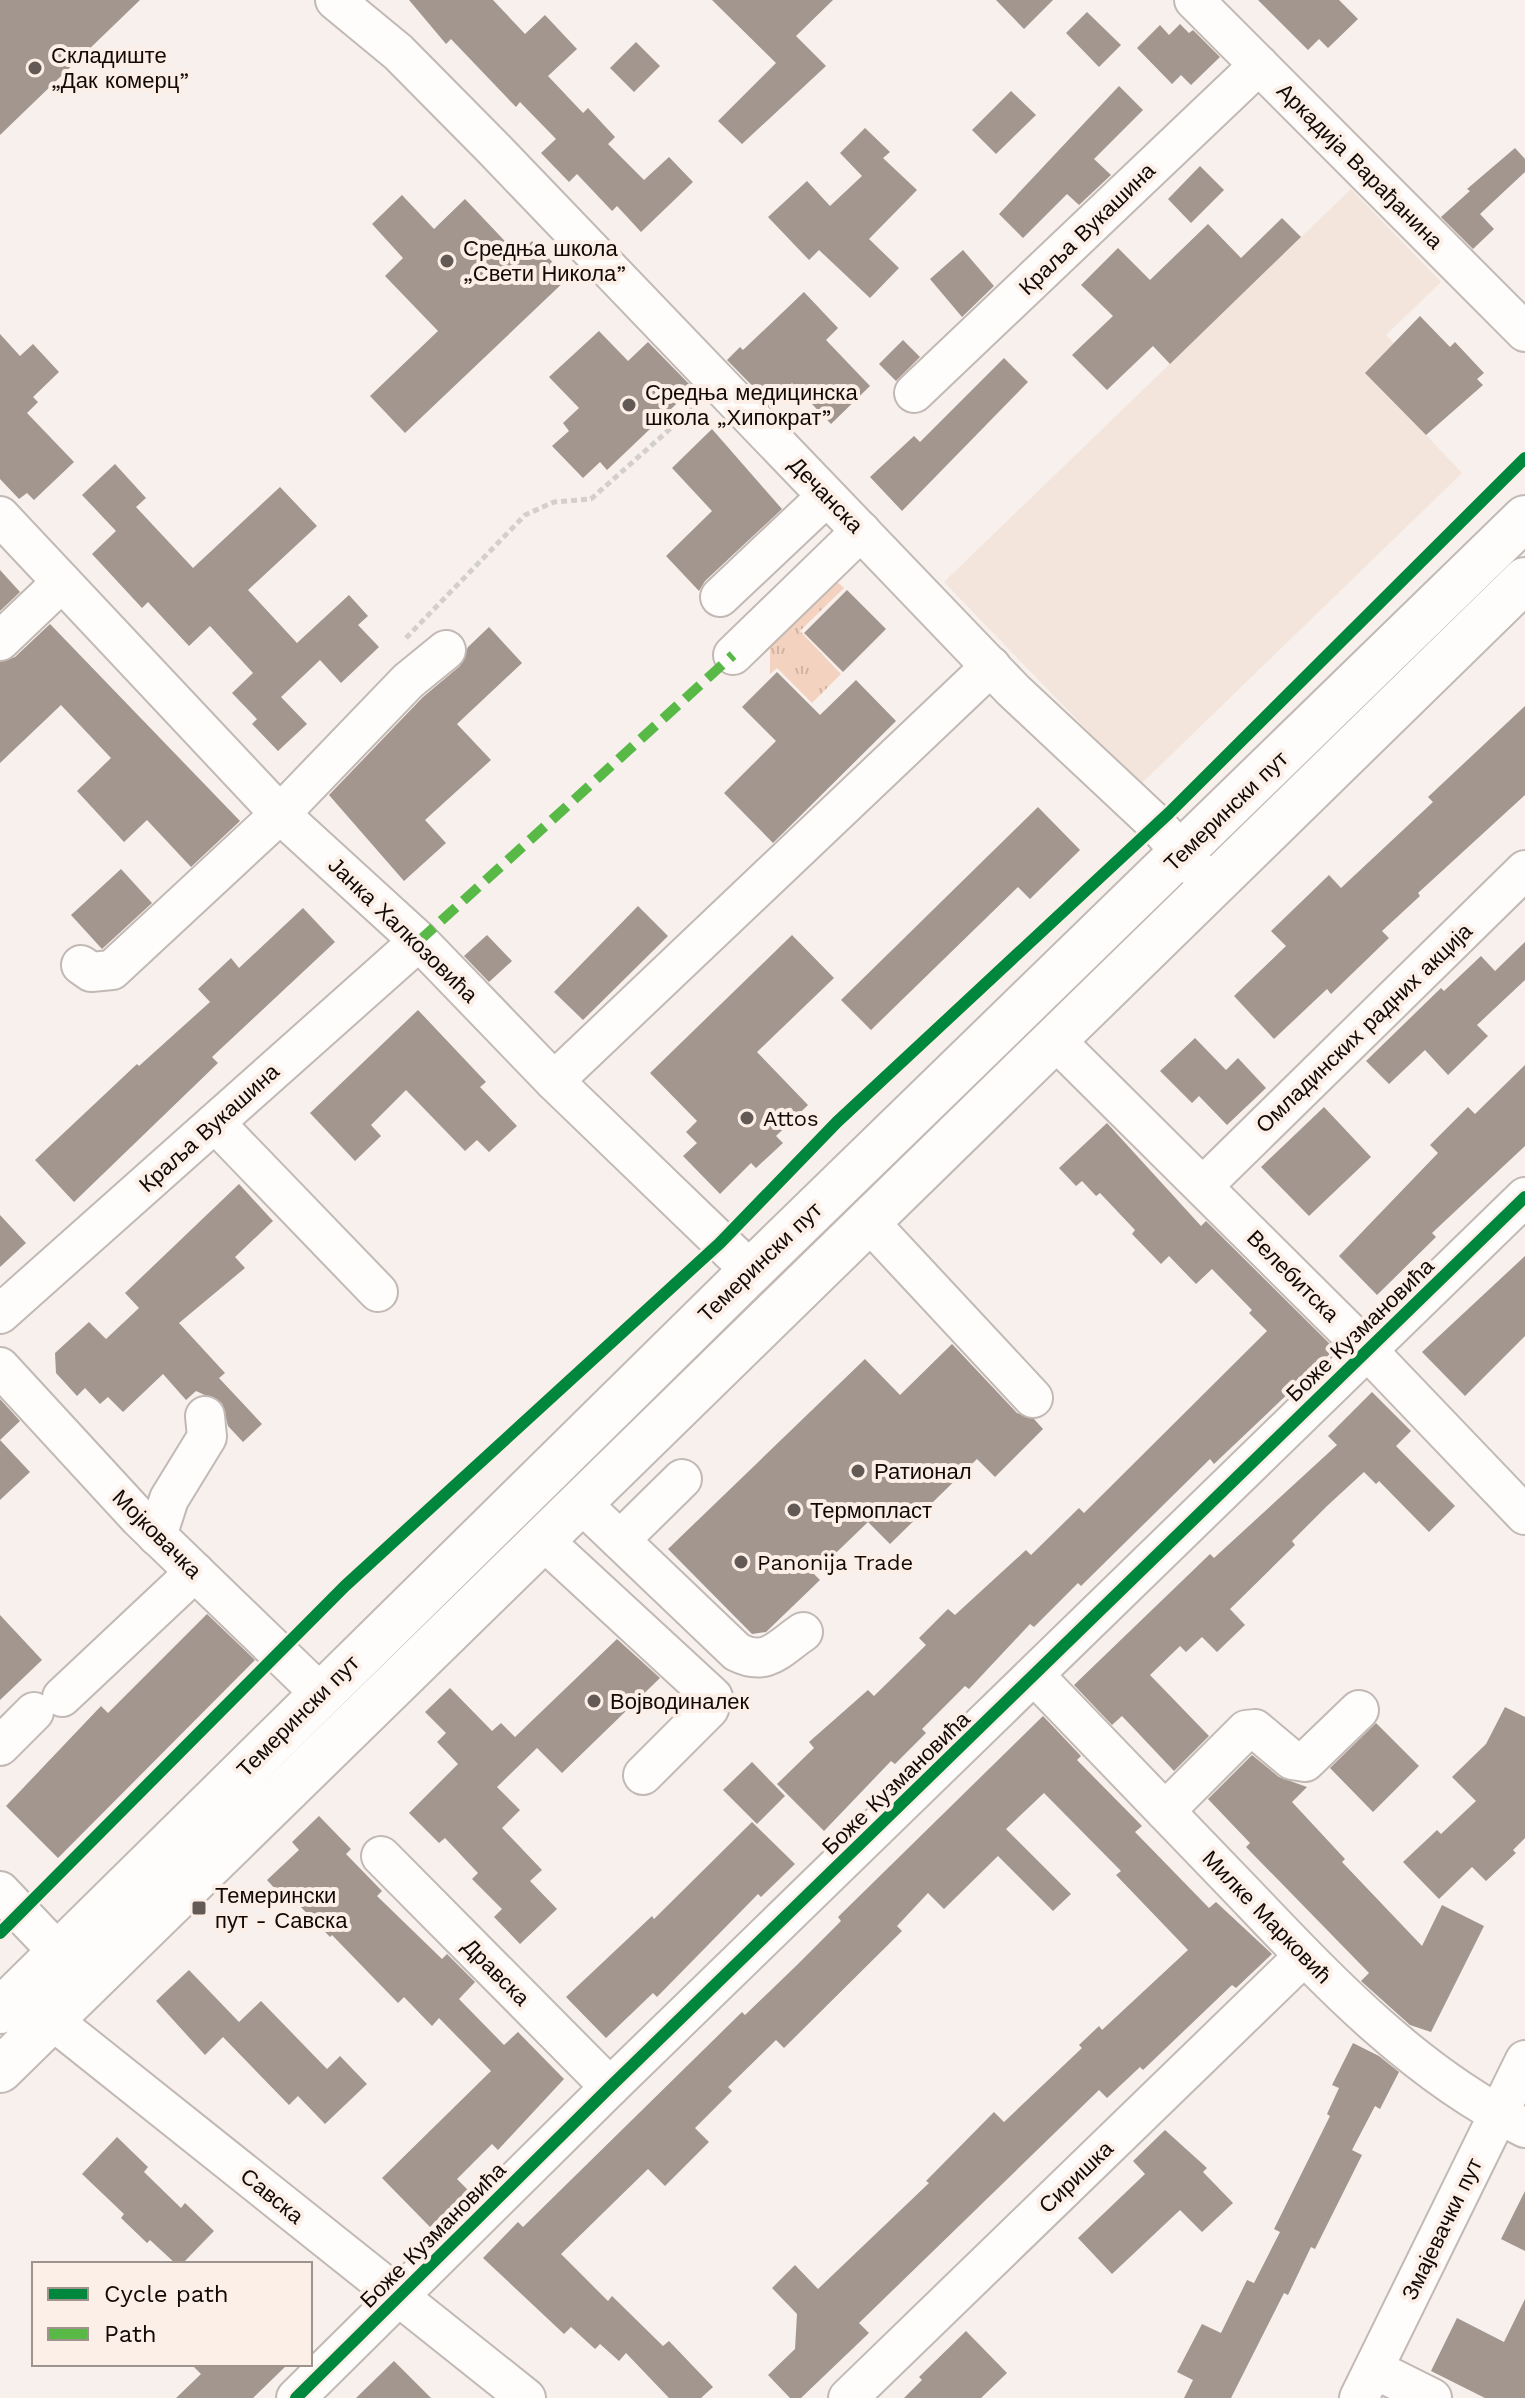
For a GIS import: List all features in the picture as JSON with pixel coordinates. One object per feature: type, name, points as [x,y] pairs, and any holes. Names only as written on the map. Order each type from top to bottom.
[{"type":"main road","name":"Темерински пут","points":[[11,2000],[751,1271],[1525,518]]},
{"type":"main road","name":"Темерински пут","points":[[0,2070],[1214,888],[1525,580]]},
{"type":"street","name":"Дечанска","points":[[335,0],[408,62],[826,497],[991,666],[1183,853],[1214,888]]},
{"type":"street","name":"Аркадија Варађанина","points":[[1194,0],[1525,332]]},
{"type":"street","name":"Краља Вукашина","points":[[914,393],[1259,65]]},
{"type":"street","points":[[720,597],[826,497]]},
{"type":"street","name":"Јанка Халкозовића","points":[[0,516],[280,814],[419,941],[554,1081],[751,1271]]},
{"type":"street","points":[[733,655],[861,531]]},
{"type":"street","points":[[0,641],[62,582]]},
{"type":"street","points":[[81,965],[91,972],[112,970],[280,814],[408,681],[446,650]]},
{"type":"street","points":[[554,1081],[991,666]]},
{"type":"street","name":"Омладинских радних акција","points":[[1203,1186],[1525,870]]},
{"type":"street","name":"Краља Вукашина","points":[[0,1314],[419,941]]},
{"type":"street","name":"Велебитска","points":[[1056,1041],[1368,1351],[1525,1515]]},
{"type":"street","points":[[215,1123],[378,1292]]},
{"type":"street","name":"Боже Кузмановића","points":[[296,2398],[610,2087],[1525,1197]]},
{"type":"street","points":[[870,1223],[1033,1398]]},
{"type":"street","name":"Мојковачка","points":[[0,1367],[51,1427],[157,1536],[321,1694]]},
{"type":"street","points":[[157,1536],[169,1499],[207,1437],[205,1416]]},
{"type":"street","points":[[620,1540],[682,1479]]},
{"type":"street","points":[[582,1504],[737,1652],[751,1659],[763,1659],[803,1632]]},
{"type":"street","points":[[544,1541],[713,1697],[709,1709],[643,1775]]},
{"type":"street","points":[[0,1746],[195,1572]]},
{"type":"street","name":"Милке Марковић","points":[[1035,1676],[1304,1956],[1386,2033],[1511,2122]]},
{"type":"street","points":[[1165,1811],[1246,1730],[1255,1729],[1292,1760],[1305,1762],[1359,1710]]},
{"type":"street","name":"Дравска","points":[[381,1856],[610,2087]]},
{"type":"street","points":[[0,1891],[59,1953]]},
{"type":"street","name":"Сиришка","points":[[848,2398],[1304,1956]]},
{"type":"street","name":"Савска","points":[[11,2000],[52,2020],[526,2398]]},
{"type":"street","name":"Змајевачки пут","points":[[1366,2384],[1511,2122],[1525,2060]]},
{"type":"street","points":[[1366,2384],[1432,2398]]},
{"type":"path","points":[[403,642],[525,515],[554,502],[591,499],[720,384]]},
{"type":"shaded area","points":[[1351,189],[1441,282],[1386,335],[1455,407],[1426,435],[1462,473],[1140,785],[944,582]]},
{"type":"green space","points":[[828,574],[844,588],[800,631],[841,674],[812,703],[777,668],[770,674],[770,643]]},
{"type":"building","name":"Складиште „Дак комерц”","points":[[0,0],[140,0],[0,135]]},
{"type":"building","points":[[409,0],[493,0],[525,34],[545,15],[577,49],[548,76],[583,113],[588,108],[615,137],[608,144],[644,180],[669,157],[693,182],[641,232],[617,206],[612,211],[577,174],[569,182],[541,153],[556,139],[520,102],[516,107],[451,39],[446,44]]},
{"type":"building","points":[[712,0],[833,0],[796,36],[826,66],[742,144],[718,121],[776,63]]},
{"type":"building","points":[[996,0],[1053,0],[1024,29]]},
{"type":"building","points":[[1258,0],[1339,0],[1358,19],[1328,48],[1319,39],[1308,50]]},
{"type":"building","points":[[1087,12],[1121,45],[1099,67],[1066,33]]},
{"type":"building","points":[[1180,24],[1189,33],[1193,30],[1220,57],[1191,85],[1181,75],[1172,84],[1137,48],[1160,25],[1169,35]]},
{"type":"building","points":[[636,42],[660,66],[634,92],[610,68]]},
{"type":"building","points":[[1119,86],[1143,110],[1094,159],[1111,175],[1079,205],[1067,194],[1023,238],[999,214]]},
{"type":"building","points":[[1011,91],[1036,115],[996,154],[972,130]]},
{"type":"building","points":[[865,128],[890,152],[883,158],[917,190],[869,239],[899,268],[870,298],[819,250],[809,260],[768,217],[807,181],[830,206],[862,176],[840,153]]},
{"type":"building","points":[[1515,148],[1525,159],[1525,172],[1480,214],[1494,229],[1473,249],[1441,217],[1470,191],[1467,189]]},
{"type":"building","points":[[1200,166],[1224,190],[1191,223],[1168,199]]},
{"type":"building","points":[[402,195],[434,229],[465,199],[518,255],[532,241],[568,278],[405,433],[370,396],[438,331],[385,276],[403,258],[372,224]]},
{"type":"building","points":[[1282,218],[1301,237],[1170,364],[1153,346],[1107,390],[1072,355],[1113,316],[1081,285],[1118,248],[1150,280],[1208,224],[1241,258]]},
{"type":"building","points":[[963,250],[994,286],[962,317],[930,279]]},
{"type":"building","points":[[804,292],[838,328],[826,340],[870,386],[831,424],[792,383],[770,404],[727,360],[740,347],[743,350]]},
{"type":"building","points":[[1420,316],[1450,347],[1455,342],[1484,373],[1477,379],[1483,385],[1426,435],[1365,373]]},
{"type":"building","name":"Средња медицинска школа „Хипократ”","points":[[599,331],[628,361],[648,342],[693,388],[607,470],[600,462],[583,478],[552,446],[569,431],[563,423],[579,408],[549,377]]},
{"type":"building","points":[[0,334],[20,356],[33,344],[59,372],[33,397],[38,402],[27,413],[74,462],[34,500],[27,493],[19,499],[0,479]]},
{"type":"building","points":[[903,340],[920,357],[896,381],[879,364]]},
{"type":"building","points":[[1004,358],[1028,382],[902,511],[870,477],[914,436],[920,442]]},
{"type":"building","points":[[712,429],[782,509],[705,581],[699,591],[666,556],[712,511],[672,468]]},
{"type":"building","points":[[115,464],[146,498],[136,507],[193,568],[280,487],[317,526],[248,590],[297,643],[349,595],[368,616],[358,625],[379,647],[341,683],[320,660],[281,697],[307,724],[278,751],[252,724],[257,719],[232,693],[253,673],[210,626],[189,646],[148,602],[142,608],[92,554],[116,531],[82,495]]},
{"type":"building","points":[[0,570],[20,592],[0,611]]},
{"type":"building","points":[[847,590],[886,629],[843,672],[804,633]]},
{"type":"building","points":[[50,624],[240,821],[191,867],[147,820],[124,842],[77,791],[111,758],[61,705],[0,763],[0,662],[15,657]]},
{"type":"building","points":[[489,627],[522,663],[457,724],[491,760],[425,820],[446,843],[404,881],[329,795],[423,697],[460,666],[468,647]]},
{"type":"building","points":[[777,672],[820,715],[856,680],[896,721],[773,843],[724,793],[776,741],[742,707]]},
{"type":"building","points":[[1525,706],[1525,795],[1418,893],[1420,896],[1382,931],[1389,938],[1331,994],[1327,989],[1274,1039],[1234,996],[1286,946],[1271,931],[1329,875],[1341,888],[1433,802],[1428,797]]},
{"type":"building","points":[[1038,807],[1080,850],[1030,899],[1018,887],[871,1030],[841,1000]]},
{"type":"building","points":[[121,869],[152,903],[102,949],[71,915]]},
{"type":"building","points":[[638,906],[668,936],[583,1020],[554,992]]},
{"type":"building","points":[[303,908],[335,942],[212,1057],[218,1063],[74,1202],[35,1160],[137,1064],[139,1066],[210,1002],[198,989],[231,958],[239,968]]},
{"type":"building","points":[[487,935],[512,961],[489,982],[464,956]]},
{"type":"building","points":[[792,935],[834,978],[757,1052],[808,1105],[776,1136],[783,1143],[756,1168],[751,1163],[720,1194],[683,1156],[697,1143],[686,1132],[697,1121],[650,1073]]},
{"type":"building","points":[[1525,942],[1525,980],[1477,1025],[1488,1036],[1448,1075],[1425,1050],[1389,1084],[1366,1061],[1441,988],[1444,991],[1481,956],[1495,971]]},
{"type":"building","points":[[418,1010],[486,1082],[480,1087],[517,1126],[489,1152],[477,1140],[465,1151],[406,1090],[371,1125],[381,1136],[355,1161],[310,1113]]},
{"type":"building","points":[[1195,1038],[1226,1070],[1238,1058],[1266,1088],[1227,1125],[1199,1096],[1192,1103],[1160,1071]]},
{"type":"building","points":[[1525,1065],[1525,1146],[1432,1233],[1436,1237],[1377,1295],[1339,1256],[1438,1153],[1430,1145],[1468,1107],[1475,1114]]},
{"type":"building","points":[[1324,1107],[1371,1157],[1309,1216],[1261,1167]]},
{"type":"building","points":[[1107,1123],[1201,1226],[1206,1221],[1335,1349],[1214,1464],[1210,1459],[1081,1586],[1078,1583],[1034,1627],[1030,1624],[969,1689],[965,1686],[922,1729],[926,1733],[895,1764],[891,1761],[824,1831],[777,1784],[814,1748],[809,1742],[868,1690],[874,1696],[926,1645],[919,1638],[948,1609],[955,1615],[1026,1550],[1031,1555],[1079,1508],[1084,1513],[1267,1331],[1249,1313],[1252,1310],[1212,1269],[1196,1284],[1169,1256],[1161,1264],[1132,1234],[1135,1230],[1100,1193],[1096,1196],[1082,1181],[1076,1186],[1059,1168]]},
{"type":"building","points":[[239,1184],[273,1221],[235,1257],[245,1268],[179,1323],[225,1373],[219,1378],[262,1424],[243,1442],[228,1426],[222,1403],[196,1391],[186,1400],[163,1374],[123,1412],[108,1397],[100,1404],[85,1388],[77,1396],[56,1373],[55,1353],[89,1322],[106,1339],[139,1308],[125,1293]]},
{"type":"building","points":[[0,1215],[26,1243],[0,1267]]},
{"type":"building","points":[[1525,1256],[1525,1336],[1465,1396],[1422,1352]]},
{"type":"building","points":[[952,1344],[1017,1413],[1034,1419],[1043,1429],[995,1477],[977,1459],[890,1544],[868,1522],[814,1574],[820,1580],[766,1632],[752,1634],[668,1549],[865,1359],[900,1395]]},
{"type":"building","points":[[1372,1392],[1411,1431],[1396,1446],[1455,1506],[1429,1532],[1379,1481],[1376,1484],[1364,1472],[1327,1506],[1292,1541],[1295,1545],[1230,1609],[1245,1625],[1217,1652],[1202,1637],[1186,1652],[1180,1646],[1150,1675],[1209,1736],[1174,1771],[1122,1716],[1112,1725],[1074,1685],[1210,1554],[1214,1558],[1337,1445],[1328,1436]]},
{"type":"building","points":[[0,1399],[20,1421],[0,1440]]},
{"type":"building","points":[[0,1440],[30,1472],[0,1500]]},
{"type":"building","points":[[207,1614],[255,1660],[58,1858],[6,1806],[101,1706],[108,1713]]},
{"type":"building","points":[[0,1615],[42,1660],[0,1700]]},
{"type":"building","points":[[617,1639],[660,1678],[562,1773],[537,1748],[497,1787],[520,1810],[502,1828],[542,1870],[530,1881],[557,1909],[520,1944],[494,1917],[502,1909],[472,1879],[478,1873],[445,1838],[439,1843],[409,1813],[458,1764],[437,1742],[446,1733],[425,1712],[450,1688],[492,1731],[501,1723],[515,1737]]},
{"type":"building","points":[[1505,1707],[1525,1717],[1525,1838],[1513,1850],[1516,1853],[1486,1881],[1472,1867],[1439,1899],[1403,1862],[1437,1830],[1441,1834],[1476,1801],[1452,1777],[1486,1744]]},
{"type":"building","points":[[1043,1716],[1081,1756],[1077,1760],[1142,1826],[1135,1832],[1209,1908],[1216,1902],[1272,1954],[1236,1988],[1232,1985],[1143,2070],[1140,2067],[1107,2098],[1099,2090],[859,2323],[869,2333],[801,2398],[790,2398],[768,2375],[795,2349],[797,2314],[772,2288],[795,2265],[818,2289],[929,2183],[926,2181],[994,2112],[1004,2122],[1082,2048],[1079,2045],[1099,2026],[1102,2030],[1188,1950],[1116,1875],[1121,1871],[1044,1793],[1006,1829],[1071,1894],[1053,1911],[998,1856],[944,1909],[928,1893],[897,1926],[902,1931],[784,2048],[776,2040],[728,2087],[732,2091],[695,2128],[709,2142],[665,2186],[648,2169],[561,2254],[608,2301],[612,2296],[663,2346],[669,2341],[713,2387],[701,2398],[669,2398],[626,2353],[619,2361],[600,2344],[595,2349],[571,2327],[564,2334],[483,2258],[518,2222],[523,2227],[742,2012],[745,2015],[797,1965],[841,1921],[838,1917]]},
{"type":"building","points":[[1376,1723],[1419,1766],[1373,1812],[1330,1768]]},
{"type":"building","points":[[1252,1755],[1279,1777],[1307,1787],[1292,1802],[1345,1859],[1342,1862],[1422,1946],[1442,1905],[1484,1926],[1431,2032],[1410,2025],[1361,1981],[1369,1973],[1246,1847],[1250,1843],[1208,1799]]},
{"type":"building","points":[[752,1762],[785,1796],[757,1824],[723,1790]]},
{"type":"building","points":[[319,1816],[351,1849],[346,1854],[382,1891],[377,1896],[442,1959],[447,1954],[475,1982],[459,1999],[504,2045],[518,2032],[564,2079],[498,2150],[492,2144],[457,2179],[468,2190],[430,2227],[382,2178],[491,2071],[439,2018],[432,2026],[404,1997],[398,2003],[332,1935],[330,1937],[294,1900],[289,1904],[267,1880],[299,1850],[292,1842]]},
{"type":"building","points":[[752,1822],[795,1864],[761,1897],[758,1894],[657,1997],[653,1993],[606,2038],[566,1997],[652,1916],[654,1919]]},
{"type":"building","points":[[189,1970],[239,2022],[261,2001],[327,2069],[340,2056],[367,2084],[325,2124],[298,2096],[289,2105],[223,2037],[205,2055],[156,2001]]},
{"type":"building","points":[[1353,2043],[1379,2056],[1399,2072],[1380,2109],[1375,2106],[1352,2150],[1362,2155],[1315,2249],[1311,2247],[1288,2295],[1284,2293],[1231,2398],[1184,2398],[1193,2380],[1177,2372],[1202,2324],[1221,2333],[1247,2280],[1254,2283],[1280,2232],[1274,2229],[1330,2116],[1327,2114],[1339,2088],[1332,2085]]},
{"type":"building","points":[[1165,2130],[1207,2168],[1203,2172],[1233,2203],[1202,2232],[1180,2210],[1112,2274],[1078,2238],[1145,2174],[1133,2161]]},
{"type":"building","points":[[117,2137],[148,2167],[144,2172],[181,2208],[185,2203],[214,2231],[184,2262],[174,2262],[150,2240],[147,2243],[121,2218],[124,2214],[82,2174]]},
{"type":"building","points":[[1525,2191],[1525,2251],[1501,2239]]},
{"type":"building","points":[[1525,2299],[1525,2398],[1485,2398],[1431,2371],[1457,2318],[1504,2342]]},
{"type":"building","points":[[966,2331],[1007,2373],[981,2398],[904,2398],[922,2380],[919,2377]]},
{"type":"building","points":[[394,2361],[431,2398],[356,2398]]},
{"type":"building","points":[[193,2366],[286,2366],[253,2398],[176,2398],[201,2374]]},
{"type":"marked path","points":[[419,941],[733,655]]},
{"type":"cycle path","points":[[0,1933],[345,1586],[720,1243],[837,1122],[1169,813],[1525,458]]},
{"type":"cycle path","points":[[296,2398],[610,2087],[1525,1197]]},
{"type":"place","name":"Складиште „Дак комерц”","points":[[35,68]]},
{"type":"place","name":"Средња школа „Свети Никола”","points":[[447,261]]},
{"type":"place","name":"Средња медицинска школа „Хипократ”","points":[[629,405]]},
{"type":"place","name":"Attos","points":[[747,1118]]},
{"type":"place","name":"Ратионал","points":[[858,1471]]},
{"type":"place","name":"Термопласт","points":[[794,1510]]},
{"type":"place","name":"Panonija Trade","points":[[741,1562]]},
{"type":"place","name":"Војводиналек","points":[[594,1701]]},
{"type":"place","name":"Темерински пут - Савска","points":[[199,1908]]}]
